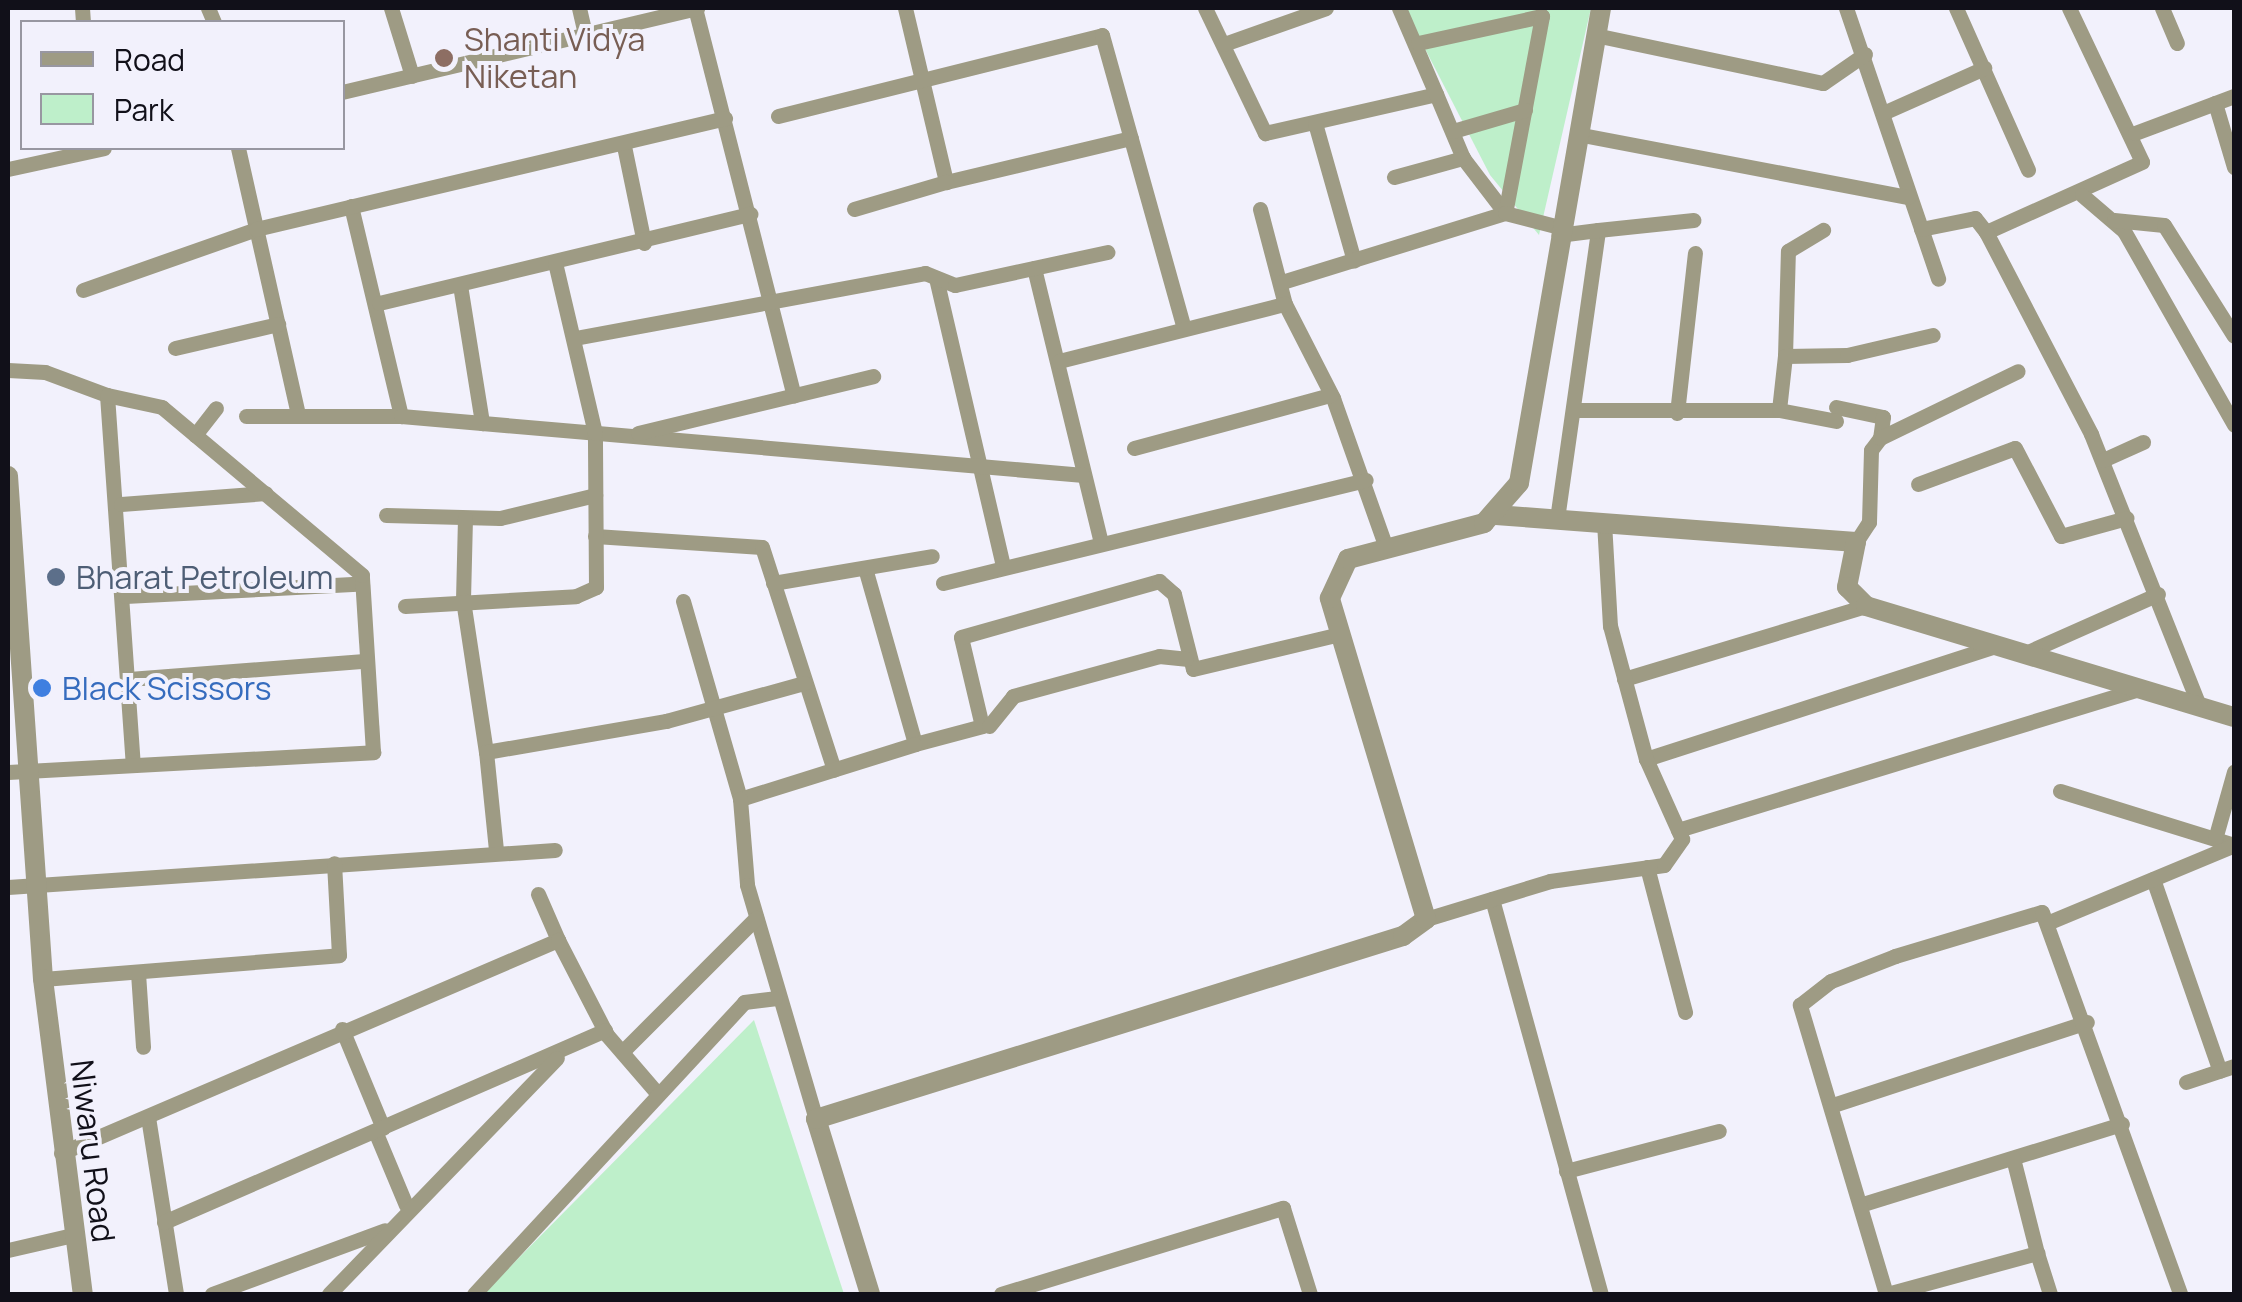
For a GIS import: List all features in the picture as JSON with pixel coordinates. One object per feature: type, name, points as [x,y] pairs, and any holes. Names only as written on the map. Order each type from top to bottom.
[{"type":"street","points":[[391,8],[412,76]]},
{"type":"street","points":[[579,8],[586,35]]},
{"type":"street","points":[[345,91],[695,8],[774,300],[794,396]]},
{"type":"street","points":[[904,8],[925,80],[946,182]]},
{"type":"street","points":[[1204,8],[1266,133],[1436,94]]},
{"type":"street","points":[[1224,44],[1303,10],[1326,8]]},
{"type":"street","points":[[1400,8],[1418,43],[1463,158],[1505,214]]},
{"type":"street","points":[[1496,515],[1518,483],[1601,8]]},
{"type":"street","points":[[1846,8],[1865,54],[1908,197],[1938,279]]},
{"type":"street","points":[[1956,8],[2028,170]]},
{"type":"street","points":[[1986,232],[2082,195],[2142,162],[2135,133],[2069,8]]},
{"type":"street","points":[[2162,8],[2177,42]]},
{"type":"street","points":[[1418,43],[1536,12],[1525,110],[1505,214]]},
{"type":"street","points":[[1596,34],[1822,84],[1865,54]]},
{"type":"street","points":[[778,116],[1102,35],[1184,328]]},
{"type":"street","points":[[1883,113],[1984,68]]},
{"type":"street","points":[[2135,133],[2234,96]]},
{"type":"street","points":[[2214,103],[2234,167]]},
{"type":"street","points":[[1452,132],[1525,110]]},
{"type":"street","points":[[83,290],[256,228],[624,146],[725,118]]},
{"type":"street","points":[[1315,123],[1354,261]]},
{"type":"street","points":[[1577,134],[1908,197]]},
{"type":"street","points":[[854,209],[946,182],[1131,138]]},
{"type":"street","points":[[624,146],[644,244]]},
{"type":"street","points":[[8,169],[95,150]]},
{"type":"street","points":[[238,150],[298,415]]},
{"type":"street","points":[[1394,177],[1463,158]]},
{"type":"street","points":[[2082,195],[2114,220],[2234,425]]},
{"type":"street","points":[[352,206],[379,303],[400,416]]},
{"type":"street","points":[[1260,209],[1285,304],[1331,394],[1366,480],[1386,545]]},
{"type":"street","points":[[379,303],[644,244],[751,214]]},
{"type":"street","points":[[1282,282],[1505,214],[1559,231],[1693,220]]},
{"type":"street","points":[[1921,229],[1976,218],[1986,232],[2103,460],[2199,706]]},
{"type":"street","points":[[2114,220],[2164,225],[2234,336]]},
{"type":"street","points":[[1558,519],[1598,230]]},
{"type":"street","points":[[1779,410],[1786,356],[1788,251],[1823,230]]},
{"type":"street","points":[[575,338],[774,300],[936,278],[955,285],[1107,252]]},
{"type":"street","points":[[1677,414],[1695,253]]},
{"type":"street","points":[[404,606],[583,595],[596,587],[595,433],[555,263]]},
{"type":"street","points":[[1034,268],[1101,543]]},
{"type":"street","points":[[936,278],[976,468],[1004,568]]},
{"type":"street","points":[[460,285],[482,422]]},
{"type":"street","points":[[1059,361],[1285,304]]},
{"type":"street","points":[[175,348],[278,324]]},
{"type":"street","points":[[1786,356],[1847,355],[1933,335]]},
{"type":"street","points":[[8,370],[45,372],[107,395],[162,407],[362,575],[357,584],[374,752],[8,772]]},
{"type":"street","points":[[2018,370],[1880,438],[1870,450],[1869,522],[1856,542],[1847,588],[1866,606],[2006,643],[2234,718]]},
{"type":"street","points":[[629,435],[872,376]]},
{"type":"street","points":[[1134,448],[1331,394]]},
{"type":"street","points":[[107,395],[121,504],[133,766]]},
{"type":"street","points":[[195,435],[216,408]]},
{"type":"street","points":[[1576,410],[1677,414],[1779,410],[1883,417],[1880,438]]},
{"type":"street","points":[[246,416],[400,416],[1083,475]]},
{"type":"street","points":[[2103,460],[2143,442]]},
{"type":"street","points":[[1918,484],[2015,448],[2061,536],[2127,518]]},
{"type":"street","name":"Niwaru Road","points":[[8,476],[42,979],[60,1153],[83,1294]]},
{"type":"street","points":[[944,584],[1366,480]]},
{"type":"street","points":[[121,504],[266,493]]},
{"type":"street","points":[[386,515],[465,518],[595,496]]},
{"type":"street","points":[[1426,920],[1330,598],[1335,572],[1386,545],[1496,515],[1856,542]]},
{"type":"street","points":[[465,518],[463,600],[496,850]]},
{"type":"street","points":[[816,1119],[1402,936],[1426,920],[1492,899],[1664,865],[1678,830],[1646,759],[1610,626],[1604,521]]},
{"type":"street","points":[[595,536],[759,545],[834,770]]},
{"type":"street","points":[[773,583],[932,556]]},
{"type":"street","points":[[865,568],[914,744]]},
{"type":"street","points":[[740,800],[982,726],[957,647],[966,634],[1159,581],[1174,594],[1186,659]]},
{"type":"street","points":[[125,596],[357,584]]},
{"type":"street","points":[[2030,651],[2158,594]]},
{"type":"street","points":[[684,601],[710,709],[740,800],[756,918],[775,998],[870,1294]]},
{"type":"street","points":[[1624,679],[1866,606]]},
{"type":"street","points":[[988,726],[1014,696],[1159,656],[1186,659],[1201,669],[1340,634]]},
{"type":"street","points":[[1646,759],[2006,643]]},
{"type":"street","points":[[128,679],[364,661]]},
{"type":"street","points":[[486,752],[710,709],[804,684]]},
{"type":"street","points":[[1678,830],[2142,687]]},
{"type":"street","points":[[2215,839],[2234,772]]},
{"type":"street","points":[[2060,790],[2234,845]]},
{"type":"street","points":[[2047,923],[2234,845]]},
{"type":"street","points":[[8,887],[496,850],[555,850]]},
{"type":"street","points":[[42,979],[338,955],[334,863]]},
{"type":"street","points":[[1648,867],[1685,1012]]},
{"type":"street","points":[[2153,879],[2227,1068],[2186,1082]]},
{"type":"street","points":[[538,894],[605,1030],[657,1093]]},
{"type":"street","points":[[1492,899],[1601,1294]]},
{"type":"street","points":[[2037,1253],[1887,1294],[1833,1104],[1800,1005],[1831,980],[1895,956],[2042,912],[2088,1022],[2180,1294]]},
{"type":"street","points":[[622,1052],[756,918]]},
{"type":"street","points":[[60,1153],[342,1028],[558,940]]},
{"type":"street","points":[[138,973],[144,1046]]},
{"type":"street","points":[[474,1294],[744,1002],[775,998]]},
{"type":"street","points":[[1833,1104],[2088,1022]]},
{"type":"street","points":[[342,1028],[406,1205]]},
{"type":"street","points":[[164,1222],[564,1052],[605,1030]]},
{"type":"street","points":[[329,1294],[406,1205],[564,1052]]},
{"type":"street","points":[[148,1117],[176,1294]]},
{"type":"street","points":[[1862,1204],[2122,1124]]},
{"type":"street","points":[[1566,1172],[1719,1131]]},
{"type":"street","points":[[2013,1158],[2050,1294]]},
{"type":"street","points":[[1001,1294],[1283,1208],[1310,1294]]},
{"type":"street","points":[[212,1294],[385,1230]]},
{"type":"street","points":[[8,1250],[73,1235]]},
{"type":"green space","points":[[1404,8],[1591,8],[1539,235],[1490,175]]},
{"type":"green space","points":[[754,1020],[844,1294],[483,1294]]},
{"type":"place","name":"Shanti Vidya Niketan","points":[[444,58]]},
{"type":"place","name":"Bharat Petroleum","points":[[56,577]]},
{"type":"place","name":"Black Scissors","points":[[42,688]]}]
